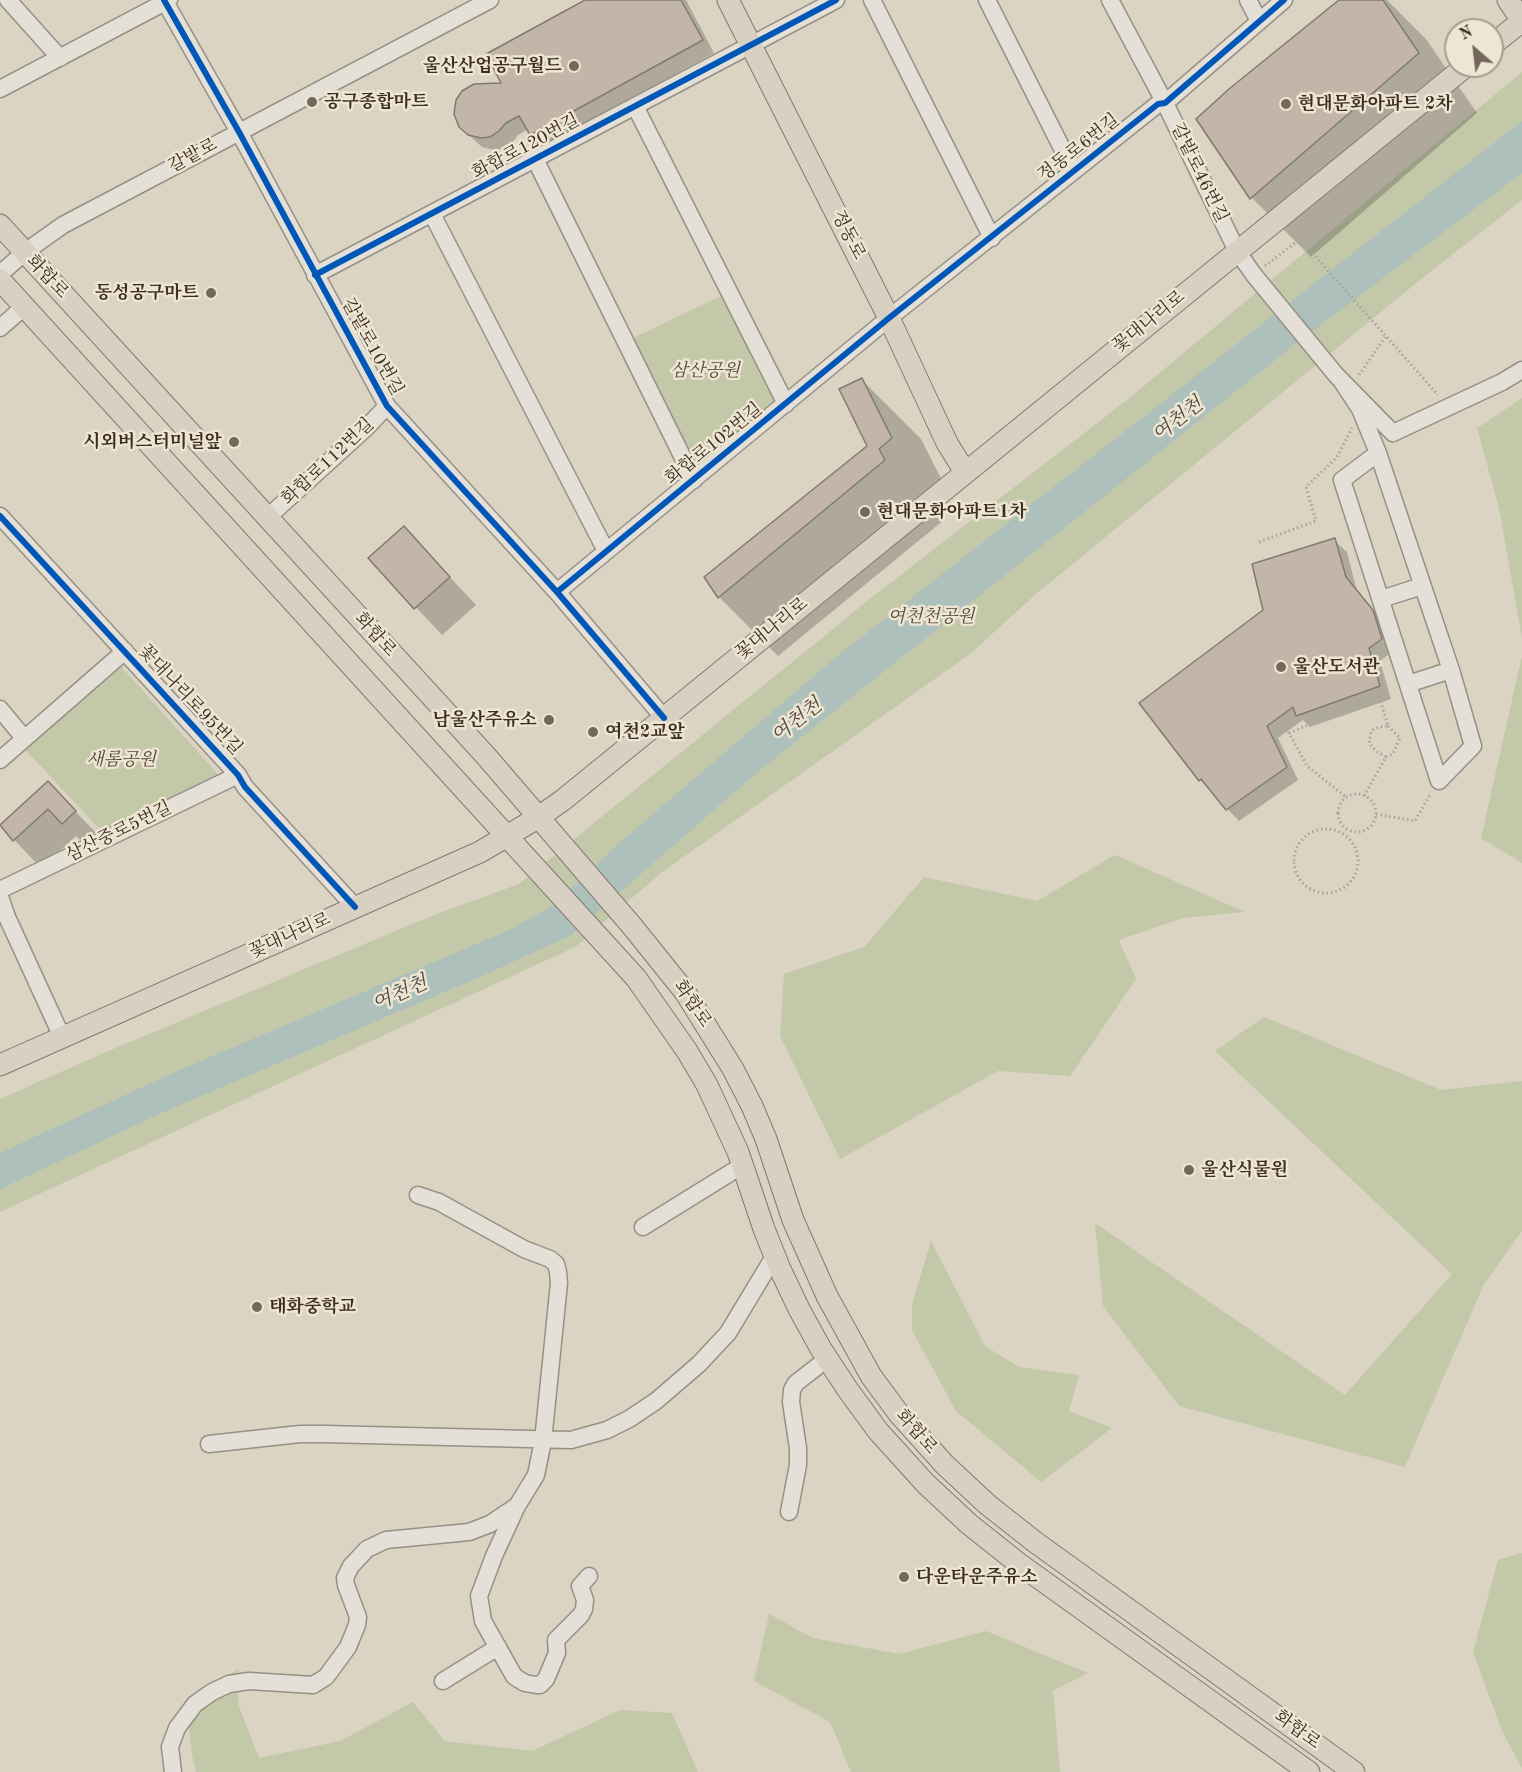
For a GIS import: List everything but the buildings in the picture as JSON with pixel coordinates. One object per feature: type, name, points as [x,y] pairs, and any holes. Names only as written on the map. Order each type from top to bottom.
[{"type":"main road","name":"정동로","points":[[728,0],[889,318],[946,443],[964,472]]},
{"type":"main road","points":[[1504,35],[1522,21],[1508,0]]},
{"type":"main road","name":"꽃대나리로","points":[[0,1065],[480,852],[539,818],[1451,78]]},
{"type":"main road","name":"화합로","points":[[0,225],[486,756],[632,926],[685,992],[733,1069],[766,1139],[807,1255],[848,1336],[871,1376],[899,1414],[945,1465],[988,1505],[1354,1772]]},
{"type":"main road","name":"화합로","points":[[0,280],[610,947],[642,986],[687,1051],[725,1120],[775,1255],[799,1309],[827,1359],[878,1431],[926,1484],[969,1524],[1018,1563],[1309,1772]]},
{"type":"street","points":[[8,0],[60,58]]},
{"type":"street","name":"갈밭로","points":[[0,274],[25,252],[63,225],[490,0]]},
{"type":"street","name":"화합로120번길","points":[[315,275],[836,0]]},
{"type":"street","points":[[872,0],[992,238]]},
{"type":"street","name":"정동로6번길","points":[[987,0],[1073,170]]},
{"type":"street","name":"갈밭로46번길","points":[[1110,0],[1165,103],[1237,251],[1342,381]]},
{"type":"street","points":[[1248,0],[1259,21]]},
{"type":"street","name":"정동로6번길","points":[[889,318],[992,238],[1073,170],[1158,104],[1165,103],[1284,0]]},
{"type":"street","points":[[0,89],[166,1]]},
{"type":"street","name":"갈밭로10번길","points":[[166,1],[387,406],[557,592],[664,718]]},
{"type":"street","name":"화합로102번길","points":[[635,106],[786,404]]},
{"type":"street","points":[[535,159],[694,480]]},
{"type":"street","points":[[432,214],[606,551]]},
{"type":"street","points":[[0,328],[24,307]]},
{"type":"street","name":"화합로102번길","points":[[557,592],[889,318]]},
{"type":"street","points":[[1342,381],[1394,433],[1502,382],[1522,370]]},
{"type":"street","points":[[1342,381],[1360,409],[1378,453],[1473,746],[1439,781],[1342,480],[1378,453]]},
{"type":"street","name":"화합로112번길","points":[[268,517],[387,406]]},
{"type":"street","name":"꽃대나리로95번길","points":[[0,516],[238,775],[245,787],[355,907]]},
{"type":"street","points":[[1381,599],[1422,586]]},
{"type":"street","points":[[0,760],[125,651]]},
{"type":"street","points":[[1408,684],[1450,670]]},
{"type":"street","points":[[0,709],[24,738]]},
{"type":"street","name":"삼산중로5번길","points":[[0,890],[238,775]]},
{"type":"street","points":[[0,897],[62,1037]]},
{"type":"street","points":[[643,1227],[743,1165]]},
{"type":"street","points":[[418,1195],[438,1202],[556,1264],[559,1283],[543,1441],[536,1475],[517,1506],[479,1596],[483,1621],[514,1676],[518,1679],[529,1684],[540,1685],[549,1675],[557,1653],[556,1640],[583,1612],[585,1604],[580,1586],[589,1576]]},
{"type":"street","points":[[209,1444],[290,1435],[325,1434],[543,1441],[571,1440],[607,1430],[629,1419],[680,1382],[728,1332],[775,1255]]},
{"type":"street","points":[[789,1512],[798,1465],[798,1448],[791,1402],[792,1390],[796,1383],[827,1359]]},
{"type":"street","points":[[173,1772],[170,1747],[177,1728],[195,1704],[212,1692],[229,1684],[249,1681],[313,1685],[326,1677],[348,1647],[357,1625],[358,1617],[345,1578],[351,1566],[367,1549],[386,1540],[469,1532],[490,1524],[517,1506]]},
{"type":"street","points":[[444,1681],[498,1647]]},
{"type":"path","points":[[1256,276],[1300,239],[1438,394]]},
{"type":"path","points":[[1342,381],[1385,337]]},
{"type":"path","points":[[1259,542],[1316,521],[1306,488],[1337,457],[1353,425]]},
{"type":"path","points":[[1289,733],[1385,693],[1373,652]]},
{"type":"path","points":[[1379,696],[1388,726],[1400,738],[1393,754],[1386,756],[1376,751],[1369,743],[1371,731],[1388,726]]},
{"type":"path","points":[[1282,720],[1307,766],[1347,797]]},
{"type":"path","points":[[1364,796],[1386,756]]},
{"type":"path","points":[[1376,813],[1415,821],[1439,781]]},
{"type":"path","points":[[1355,794],[1371,801],[1376,813],[1373,823],[1364,831],[1350,832],[1343,827],[1338,818],[1340,804],[1347,797],[1355,794]]},
{"type":"path","points":[[1341,833],[1343,827]]},
{"type":"path","points":[[1320,829],[1331,829],[1341,833],[1350,839],[1356,848],[1357,869],[1353,879],[1346,887],[1336,892],[1326,894],[1315,892],[1299,880],[1294,870],[1293,859],[1296,849],[1310,833],[1320,829]]},
{"type":"green space","name":"여천천공원","points":[[1522,72],[1522,200],[1420,280],[1036,594],[970,654],[661,873],[575,947],[0,1212],[0,1099],[106,1052],[434,915],[519,884],[876,594],[1127,400]]},
{"type":"green space","name":"삼산공원","points":[[725,294],[780,403],[696,472],[631,339]]},
{"type":"green space","points":[[1522,398],[1522,638],[1499,508],[1477,428]]},
{"type":"green space","points":[[1522,656],[1522,863],[1481,838]]},
{"type":"green space","name":"새롬공원","points":[[116,661],[224,781],[107,837],[21,745]]},
{"type":"green space","points":[[1115,855],[1245,912],[1183,918],[1119,940],[1136,979],[1070,1076],[998,1071],[840,1159],[780,1036],[784,974],[864,947],[924,877],[1037,901]]},
{"type":"green space","points":[[1264,1017],[1441,1090],[1522,1081],[1522,1231],[1483,1286],[1405,1467],[1179,1406],[1103,1306],[1095,1223],[1345,1395],[1452,1274],[1215,1051]]},
{"type":"green space","points":[[931,1241],[985,1346],[1019,1367],[1079,1375],[1069,1411],[1112,1428],[1041,1482],[956,1411],[912,1330],[912,1304]]},
{"type":"green space","points":[[1522,1553],[1522,1768],[1502,1731],[1473,1652],[1498,1560]]},
{"type":"green space","points":[[769,1614],[813,1638],[899,1654],[986,1631],[1088,1673],[1053,1691],[1060,1772],[851,1772],[830,1722],[754,1681]]},
{"type":"green space","points":[[239,1669],[238,1704],[259,1758],[340,1741],[413,1702],[445,1741],[532,1751],[620,1710],[672,1713],[698,1772],[196,1772],[186,1699]]},
{"type":"water","name":"여천천","points":[[1522,121],[1522,173],[1294,345],[754,775],[570,936],[159,1114],[0,1189],[0,1153],[175,1072],[507,931],[551,907],[615,847],[836,657]]},
{"type":"cycle path","points":[[164,0],[239,132],[387,406],[557,592],[664,718]]},
{"type":"cycle path","points":[[315,275],[836,0]]},
{"type":"cycle path","points":[[557,592],[889,318],[1158,104],[1165,103],[1284,0]]},
{"type":"cycle path","points":[[0,516],[238,775],[245,787],[355,907]]},
{"type":"place","name":"울산산업공구월드","points":[[574,66]]},
{"type":"place","name":"공구종합마트","points":[[312,102]]},
{"type":"place","name":"현대문화아파트 2차","points":[[1286,104]]},
{"type":"place","name":"동성공구마트","points":[[211,293]]},
{"type":"place","name":"시외버스터미널앞","points":[[234,442]]},
{"type":"place","name":"현대문화아파트1차","points":[[865,512]]},
{"type":"place","name":"울산도서관","points":[[1281,667]]},
{"type":"place","name":"남울산주유소","points":[[549,720]]},
{"type":"place","name":"여천2교앞","points":[[593,732]]},
{"type":"place","name":"울산식물원","points":[[1189,1170]]},
{"type":"place","name":"태화중학교","points":[[257,1307]]},
{"type":"place","name":"다운타운주유소","points":[[904,1577]]}]
